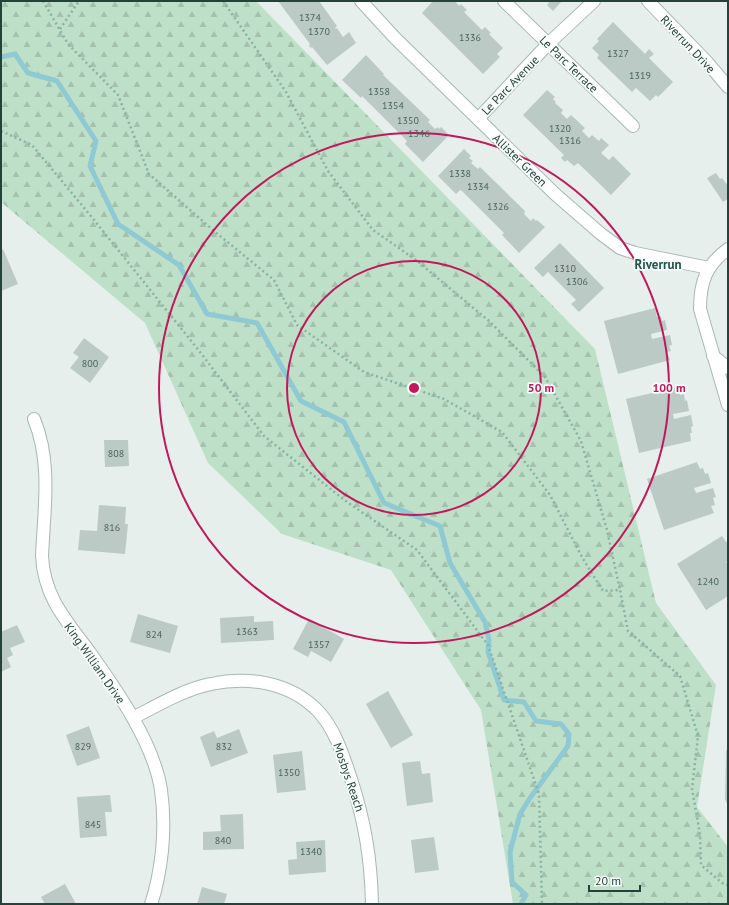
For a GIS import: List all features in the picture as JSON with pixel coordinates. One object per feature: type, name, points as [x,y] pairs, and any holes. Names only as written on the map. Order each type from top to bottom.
[{"type":"street","name":"Allister Green","points":[[360,1],[395,38],[555,194],[601,234],[620,248],[636,253],[709,268]]},
{"type":"street","name":"Le Parc Terrace","points":[[504,1],[633,126]]},
{"type":"street","name":"Le Parc Avenue","points":[[478,119],[548,44],[594,1]]},
{"type":"street","name":"Riverrun Drive","points":[[648,1],[707,62],[728,87]]},
{"type":"street","points":[[728,249],[719,255],[709,268],[704,278],[700,293],[700,309],[728,405]]},
{"type":"street","points":[[714,356],[728,368]]},
{"type":"street","name":"King William Drive","points":[[34,419],[38,428],[44,452],[46,472],[42,556],[47,587],[55,606],[110,681],[133,718],[154,762],[161,789],[164,816],[160,873],[151,904]]},
{"type":"street","name":"Mosbys Reach","points":[[133,718],[195,688],[233,680],[256,681],[273,684],[292,692],[306,701],[318,712],[333,732],[342,751],[366,831],[371,870],[372,904]]},
{"type":"path","points":[[43,1],[68,44],[118,95],[149,174],[214,231],[274,280],[297,325],[364,372],[444,399],[502,432],[550,495],[583,559],[603,591],[620,590]]},
{"type":"path","points":[[60,29],[79,1]]},
{"type":"path","points":[[223,1],[286,92],[328,171],[373,230],[416,260],[489,321],[545,377],[581,441],[607,530],[628,631],[680,676],[698,736],[692,789],[700,834],[701,865],[722,883],[728,885]]},
{"type":"path","points":[[1,131],[32,145],[195,345],[264,436],[347,502],[417,550],[488,645],[539,794],[542,904]]},
{"type":"green space","points":[[1,1],[256,1],[595,349],[656,603],[716,685],[697,807],[728,847],[728,904],[513,904],[481,710],[391,570],[282,534],[208,463],[145,323],[1,202]]},
{"type":"building","points":[[278,1],[319,1],[337,26],[335,28],[337,28],[343,37],[349,32],[356,43],[327,65],[312,47],[311,48],[309,46],[310,44]]},
{"type":"building","points":[[433,1],[455,1],[459,6],[461,4],[467,10],[464,12],[482,30],[485,27],[491,33],[489,34],[503,48],[497,54],[500,57],[483,74],[422,13]]},
{"type":"building","points":[[547,1],[562,1],[553,11],[547,5],[549,3]]},
{"type":"building","points":[[613,22],[645,54],[649,49],[654,54],[649,58],[673,82],[658,97],[656,95],[650,101],[636,88],[632,92],[597,58],[599,55],[592,48],[599,41],[597,39]]},
{"type":"building","points":[[366,55],[384,74],[383,75],[430,120],[428,122],[435,129],[438,127],[439,129],[441,127],[449,135],[423,162],[405,144],[407,141],[362,96],[361,98],[342,80]]},
{"type":"building","points":[[547,90],[555,97],[553,99],[556,102],[555,103],[563,110],[561,113],[567,119],[571,115],[585,128],[582,131],[589,138],[592,135],[599,141],[601,138],[609,145],[601,153],[609,160],[613,156],[631,174],[611,195],[578,163],[574,166],[567,160],[565,162],[561,158],[564,155],[523,115]]},
{"type":"building","points":[[464,149],[471,156],[469,158],[473,161],[471,163],[478,169],[480,167],[525,211],[524,214],[531,221],[533,218],[545,227],[519,253],[502,235],[504,233],[462,191],[460,190],[456,194],[438,176]]},
{"type":"building","points":[[716,173],[728,186],[728,199],[723,202],[707,178]]},
{"type":"building","points":[[560,243],[604,288],[579,312],[571,304],[576,300],[548,272],[543,277],[534,268]]},
{"type":"building","points":[[3,249],[18,284],[1,291],[1,250]]},
{"type":"building","points":[[655,308],[657,317],[661,316],[662,321],[665,320],[667,330],[651,334],[652,339],[670,335],[672,345],[669,346],[671,351],[667,352],[670,360],[618,374],[604,321]]},
{"type":"building","points":[[84,338],[109,357],[90,383],[70,368],[79,357],[73,353]]},
{"type":"building","points":[[678,387],[680,395],[684,394],[685,401],[687,400],[689,411],[673,414],[674,419],[691,415],[693,426],[691,427],[692,433],[690,433],[691,441],[639,453],[626,399]]},
{"type":"building","points":[[104,440],[128,440],[129,466],[105,467]]},
{"type":"building","points":[[697,462],[700,469],[703,468],[705,474],[708,473],[711,483],[694,488],[696,493],[713,488],[716,497],[713,498],[715,505],[711,506],[714,513],[664,530],[647,479]]},
{"type":"building","points":[[99,505],[126,507],[125,524],[128,524],[125,554],[78,550],[80,530],[97,531]]},
{"type":"building","points":[[722,536],[726,542],[728,541],[728,561],[726,562],[728,565],[728,596],[706,610],[677,564]]},
{"type":"building","points":[[138,614],[178,626],[170,653],[130,642]]},
{"type":"building","points":[[254,616],[254,622],[273,621],[274,640],[221,643],[220,618]]},
{"type":"building","points":[[309,619],[344,639],[331,662],[311,651],[308,657],[293,649]]},
{"type":"building","points":[[17,625],[25,642],[10,648],[13,655],[7,658],[11,667],[1,672],[1,632]]},
{"type":"building","points":[[388,691],[413,735],[391,748],[366,704]]},
{"type":"building","points":[[89,726],[100,758],[77,766],[66,735]]},
{"type":"building","points":[[239,729],[248,753],[211,767],[200,737],[214,731],[217,738]]},
{"type":"building","points":[[728,747],[728,806],[725,799],[726,751]]},
{"type":"building","points":[[302,751],[306,790],[277,793],[273,755]]},
{"type":"building","points":[[420,761],[422,774],[430,773],[433,802],[407,806],[402,763]]},
{"type":"building","points":[[110,795],[112,812],[105,812],[107,836],[80,838],[77,797]]},
{"type":"building","points":[[243,814],[244,849],[203,850],[203,832],[221,831],[220,815]]},
{"type":"building","points":[[434,837],[439,870],[415,873],[411,840]]},
{"type":"building","points":[[325,840],[326,872],[289,875],[288,860],[297,859],[296,842]]},
{"type":"building","points":[[65,884],[76,904],[45,904],[41,897]]},
{"type":"building","points":[[202,887],[227,894],[224,904],[197,904]]},
{"type":"waterway","points":[[1,57],[15,54],[28,73],[57,81],[96,141],[90,166],[118,224],[179,265],[207,314],[257,323],[301,401],[344,422],[384,503],[440,526],[450,563],[485,622],[489,640],[488,652],[504,700],[524,702],[536,721],[561,724],[569,734],[568,746],[520,814],[510,852],[512,882],[526,895],[521,904]]},
{"type":"district","name":"Riverrun","points":[[658,264]]}]
